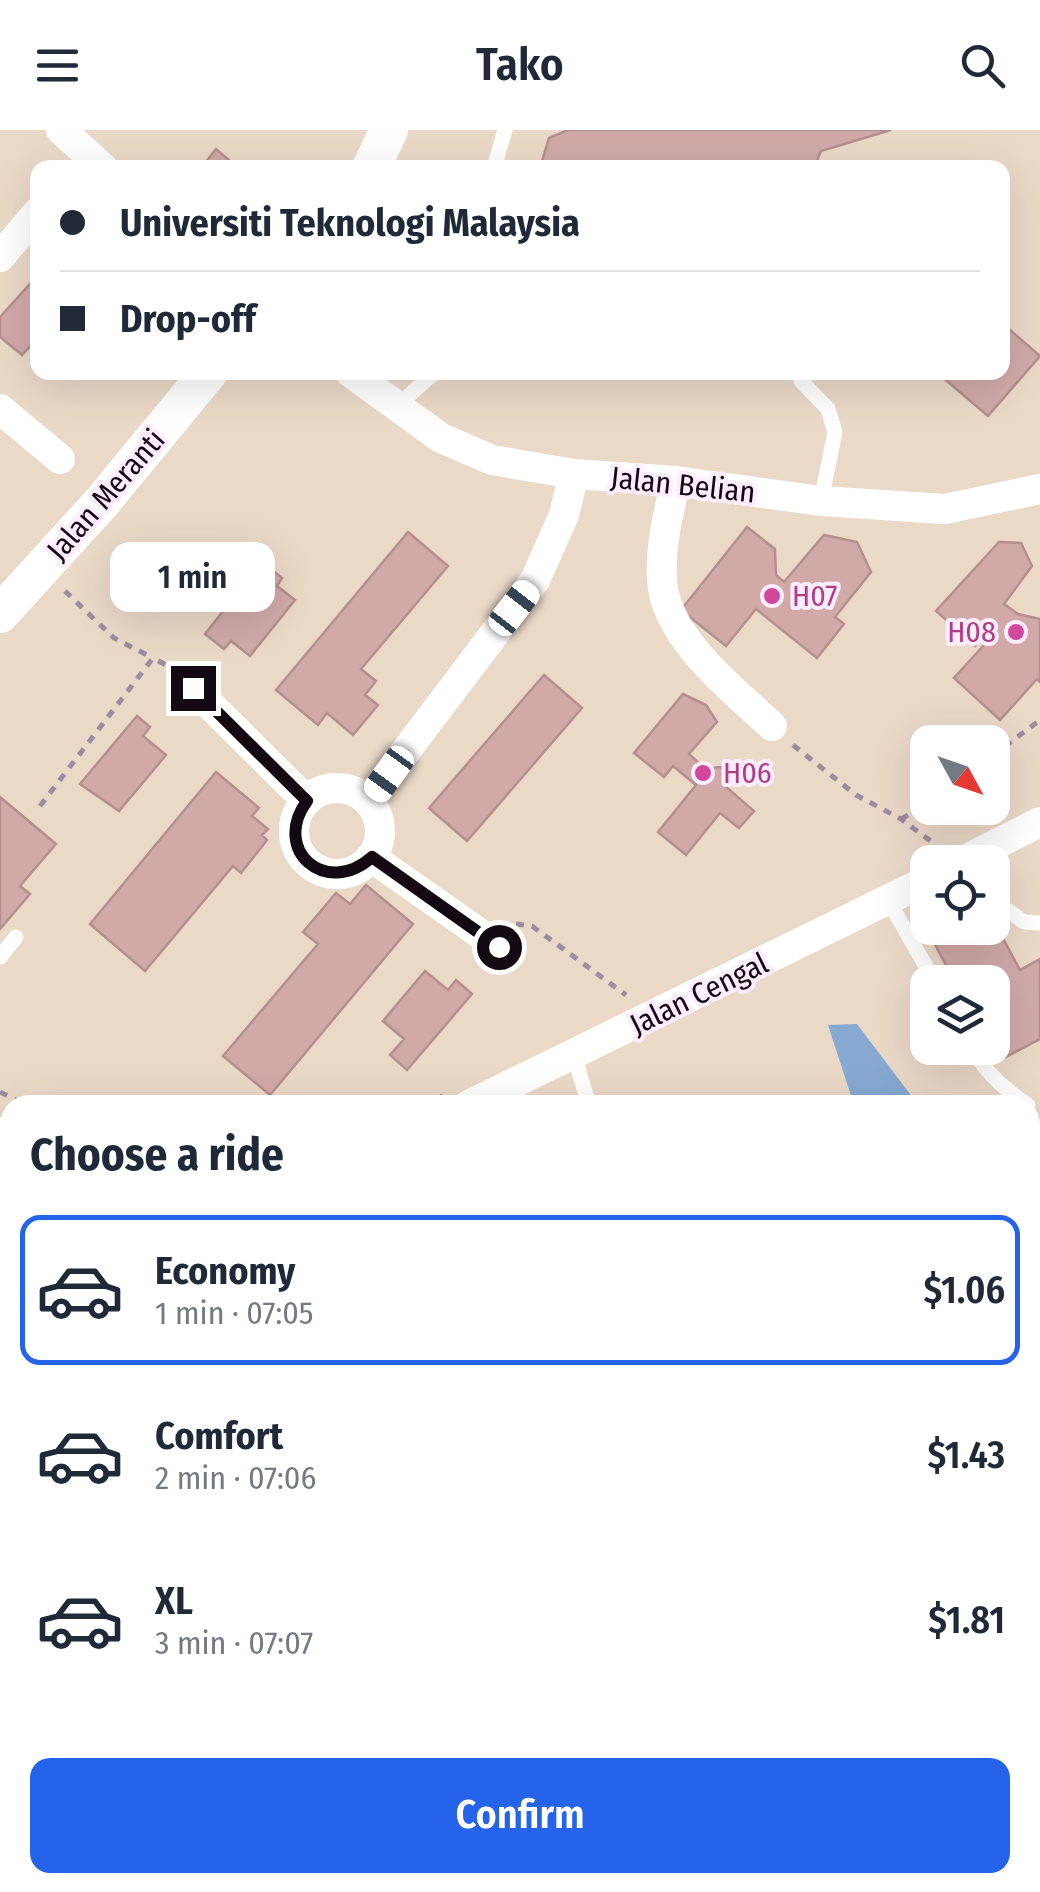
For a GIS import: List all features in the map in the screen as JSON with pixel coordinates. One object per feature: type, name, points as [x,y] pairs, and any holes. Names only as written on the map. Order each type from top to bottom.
[{"type":"street","points":[[61,130],[86,160]]},
{"type":"street","points":[[374,160],[389,130]]},
{"type":"street","points":[[0,258],[30,222]]},
{"type":"street","name":"Jalan Meranti","points":[[0,614],[202,380]]},
{"type":"street","name":"Jalan Belian","points":[[360,380],[441,438],[492,460],[574,474],[676,481],[821,501],[945,510],[1040,488]]},
{"type":"street","points":[[0,410],[60,459]]},
{"type":"street","points":[[368,801],[536,580],[564,515],[574,474]]},
{"type":"street","points":[[676,481],[663,538],[662,585],[674,623],[712,669],[772,726]]},
{"type":"street","points":[[193,688],[307,801]]},
{"type":"street","points":[[331,788],[345,788],[368,801],[380,822],[378,846],[372,857],[348,872],[334,874],[309,864],[300,852],[295,826],[307,801],[331,788]]},
{"type":"street","points":[[986,845],[1040,822]]},
{"type":"street","points":[[372,857],[499,947]]},
{"type":"street","name":"Jalan Cengal","points":[[490,1095],[910,889]]},
{"type":"lane","points":[[496,160],[505,130]]},
{"type":"lane","points":[[395,408],[427,380]]},
{"type":"lane","points":[[801,381],[828,408],[834,432],[821,501]]},
{"type":"lane","points":[[888,900],[924,965]]},
{"type":"lane","points":[[1010,912],[1024,922],[1040,923]]},
{"type":"lane","points":[[0,957],[16,937]]},
{"type":"lane","points":[[574,1055],[586,1095]]},
{"type":"lane","points":[[982,1065],[1013,1095]]},
{"type":"path","points":[[42,569],[114,638],[166,663],[193,688]]},
{"type":"path","points":[[40,806],[153,658]]},
{"type":"path","points":[[1010,742],[1040,720]]},
{"type":"path","points":[[772,726],[856,795],[940,845]]},
{"type":"path","points":[[901,819],[910,814]]},
{"type":"path","points":[[499,947],[507,929],[519,922],[532,926],[636,1003]]},
{"type":"shaded area","points":[[0,130],[1040,130],[1040,1095],[0,1095]]},
{"type":"water","points":[[857,1024],[911,1095],[851,1095],[828,1025]]},
{"type":"building","points":[[568,130],[891,130],[821,151],[817,160],[542,160],[549,138]]},
{"type":"building","points":[[216,149],[229,160],[207,160]]},
{"type":"building","points":[[30,284],[30,346],[22,355],[0,337],[0,317]]},
{"type":"building","points":[[1010,330],[1040,356],[988,416],[946,380],[1010,380]]},
{"type":"building","name":"H07","points":[[747,527],[775,549],[776,575],[784,582],[824,535],[857,542],[871,572],[835,617],[844,624],[817,658],[756,609],[726,646],[681,610]]},
{"type":"building","points":[[408,532],[448,566],[361,669],[376,681],[365,695],[378,705],[353,735],[327,713],[318,725],[276,690]]},
{"type":"building","name":"H08","points":[[999,542],[1021,543],[1032,566],[1004,604],[1018,614],[1040,619],[1040,682],[1037,679],[1000,720],[954,678],[994,634],[990,630],[975,646],[936,611]]},
{"type":"building","points":[[262,562],[282,578],[277,586],[295,600],[250,656],[231,641],[224,649],[205,634]]},
{"type":"building","points":[[544,675],[582,708],[467,841],[429,808]]},
{"type":"building","name":"H06","points":[[683,694],[706,705],[717,722],[689,754],[704,768],[724,767],[725,786],[754,811],[739,828],[720,813],[686,855],[658,832],[696,785],[673,766],[664,777],[634,753]]},
{"type":"building","points":[[137,716],[150,727],[143,736],[166,755],[119,811],[80,784]]},
{"type":"building","points":[[216,772],[259,808],[252,816],[268,829],[262,835],[267,840],[241,873],[233,866],[145,971],[90,924]]},
{"type":"building","points":[[0,797],[56,844],[20,886],[30,894],[0,929]]},
{"type":"building","points":[[366,885],[413,924],[270,1095],[223,1056],[318,944],[303,932],[336,893],[350,904]]},
{"type":"building","points":[[935,945],[1007,945],[1020,970],[1040,959],[1040,1039],[1010,1055],[1010,965],[946,965]]},
{"type":"building","points":[[425,971],[448,990],[456,980],[472,994],[407,1070],[390,1055],[404,1039],[383,1021]]},
{"type":"place","name":"H07","points":[[772,596]]},
{"type":"place","name":"H08","points":[[1016,632]]},
{"type":"place","name":"H06","points":[[703,773]]},
{"type":"route","points":[[193,688],[307,801],[299,812],[295,839],[309,864],[334,874],[348,872],[372,857],[499,947]]}]
